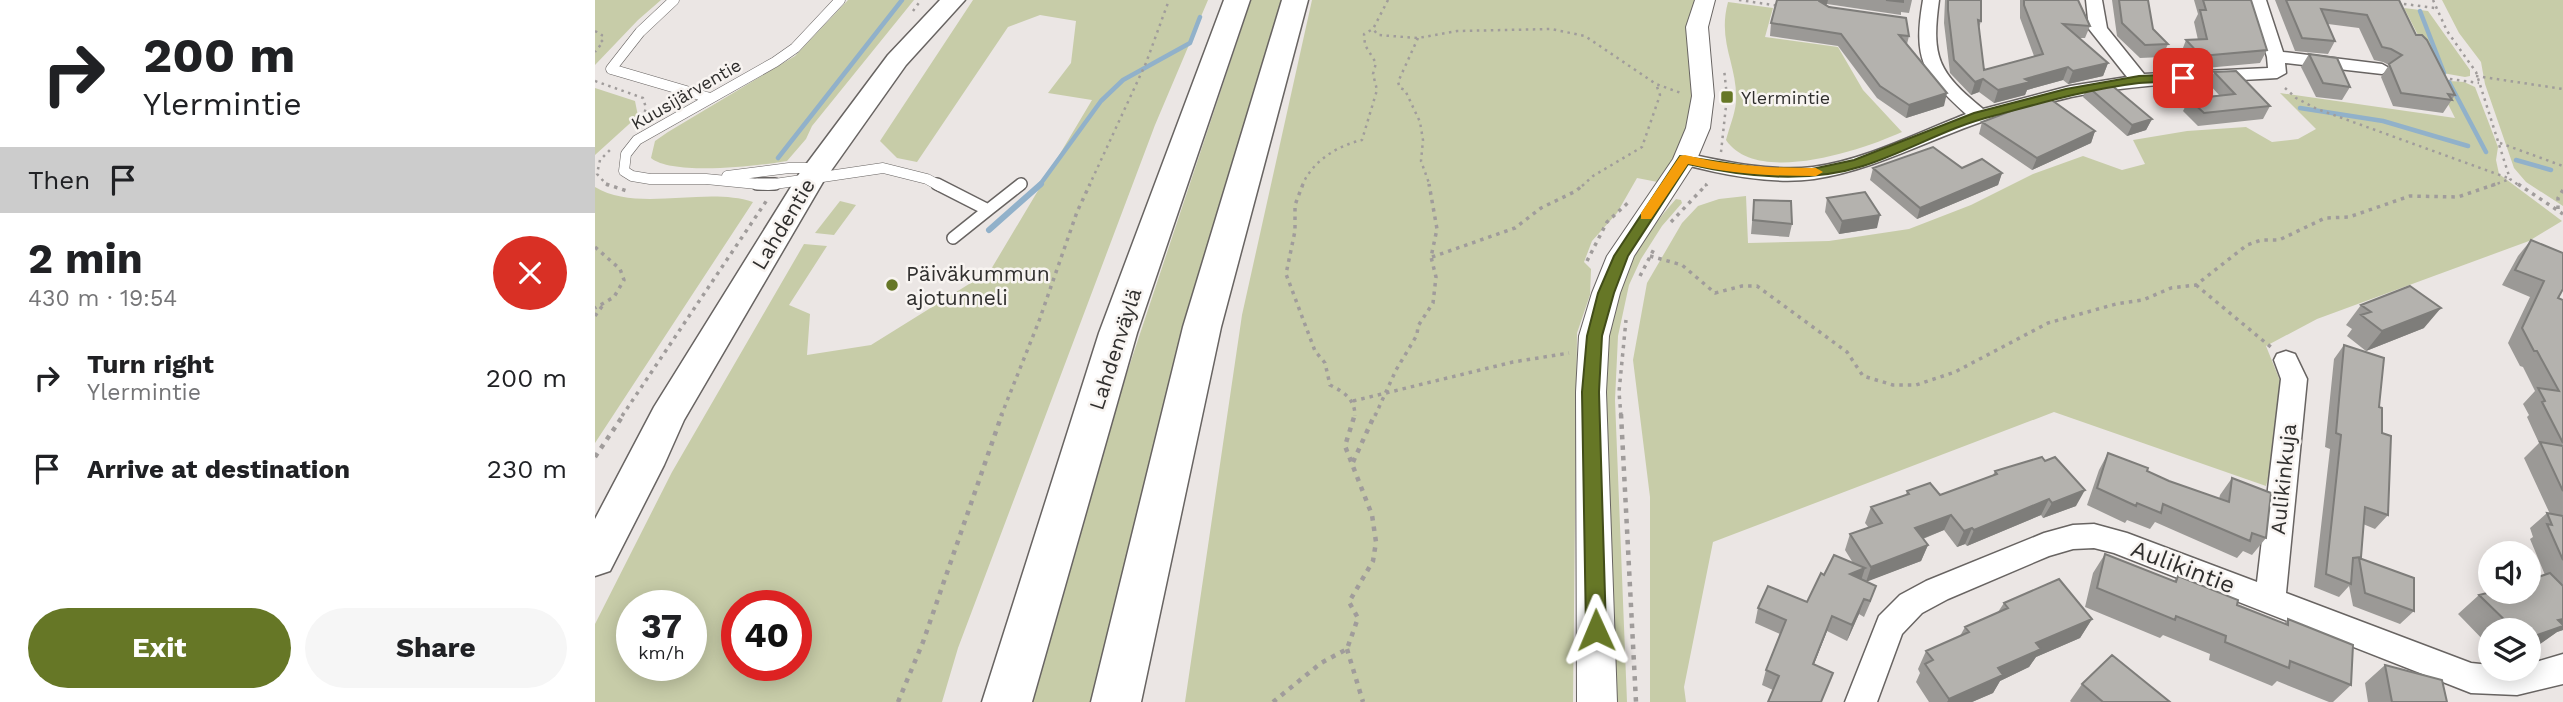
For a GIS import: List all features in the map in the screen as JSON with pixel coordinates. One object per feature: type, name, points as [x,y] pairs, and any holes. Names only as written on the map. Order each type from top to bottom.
[{"type":"highway","name":"Lahdenväylä","points":[[1007,702],[1118,333],[1237,0]]},
{"type":"highway","points":[[1117,702],[1202,327],[1295,0]]},
{"type":"main road","name":"Lahdentie","points":[[595,558],[645,464],[681,415],[822,174],[935,36],[952,2]]},
{"type":"street","points":[[1597,702],[1591,392],[1594,348],[1606,293],[1621,256],[1685,159],[1698,128],[1702,101],[1697,27],[1705,0]]},
{"type":"street","points":[[1931,0],[1926,38],[1931,64],[1979,116]]},
{"type":"street","points":[[2094,0],[2098,29],[2139,80]]},
{"type":"street","points":[[2258,0],[2279,73]]},
{"type":"street","points":[[1906,23],[1928,26]]},
{"type":"street","points":[[1685,159],[1716,166],[1784,173],[1837,168],[1876,157],[1979,116],[2070,92],[2139,80],[2382,69]]},
{"type":"street","name":"Aulikinkuja","points":[[2270,599],[2294,379],[2286,360]]},
{"type":"street","name":"Aulikintie","points":[[1861,702],[1890,626],[1911,604],[1937,590],[2032,550],[2073,537],[2094,536],[2117,542],[2270,599],[2471,678],[2505,683],[2525,682],[2563,669]]},
{"type":"lane","points":[[674,0],[640,32],[611,69],[710,98]]},
{"type":"lane","name":"Kuusijärventie","points":[[822,174],[650,179],[632,176],[624,171],[626,154],[637,140],[775,62],[795,48],[840,0]]},
{"type":"lane","points":[[822,174],[883,168],[927,179],[988,209]]},
{"type":"lane","name":"Kuusijärventie","points":[[706,179],[768,185],[822,174]]},
{"type":"lane","points":[[953,238],[1021,184]]},
{"type":"path","points":[[898,702],[923,642],[988,450],[1039,321],[1077,212],[1146,63],[1170,0]]},
{"type":"path","points":[[1363,702],[1347,649],[1358,618],[1349,602],[1354,588],[1370,568],[1376,552],[1377,533],[1366,496],[1345,446],[1357,418],[1353,401],[1344,391],[1329,385],[1325,363],[1315,351],[1286,274],[1295,231],[1295,205],[1306,176],[1336,149],[1362,140],[1367,130],[1371,100],[1377,90],[1373,74],[1375,63],[1365,45],[1364,34],[1373,29],[1388,0]]},
{"type":"path","points":[[1739,0],[1790,7]]},
{"type":"path","points":[[2433,0],[2435,8],[2476,76],[2510,179]]},
{"type":"path","points":[[2388,2],[2435,8]]},
{"type":"path","points":[[1373,29],[1375,34],[1386,38],[1418,38],[1457,32],[1551,29],[1585,36],[1656,84],[1702,101]]},
{"type":"path","points":[[595,31],[602,35],[600,39],[603,42],[595,52]]},
{"type":"path","points":[[1352,463],[1417,335],[1418,326],[1433,303],[1436,277],[1431,257],[1437,229],[1429,181],[1421,160],[1423,140],[1420,122],[1398,82],[1418,38]]},
{"type":"path","points":[[1664,230],[1708,182],[1722,150],[1726,113],[1724,67]]},
{"type":"path","points":[[2279,73],[2296,98],[2317,109],[2447,158],[2480,166],[2510,179],[2563,214]]},
{"type":"path","points":[[2476,76],[2563,89]]},
{"type":"path","points":[[2437,77],[2479,83]]},
{"type":"path","points":[[595,81],[643,98],[646,108],[638,126]]},
{"type":"path","points":[[1431,257],[1515,228],[1541,208],[1576,191],[1593,176],[1642,147],[1660,95],[1656,84]]},
{"type":"path","points":[[595,163],[619,141]]},
{"type":"path","points":[[2500,143],[2563,166]]},
{"type":"path","points":[[600,160],[597,174],[603,183],[617,190],[638,192]]},
{"type":"path","points":[[1650,256],[1682,265],[1715,293],[1742,286],[1758,286],[1847,352],[1863,376],[1893,386],[1916,385],[1955,372],[2048,323],[2116,304],[2143,300],[2171,288],[2196,285],[2247,246],[2261,240],[2279,240],[2325,218],[2349,217],[2410,196],[2458,197],[2510,179]]},
{"type":"path","points":[[2558,209],[2558,198],[2563,190]]},
{"type":"path","points":[[595,457],[767,201],[758,200]]},
{"type":"path","points":[[1637,281],[1659,239]]},
{"type":"path","points":[[595,247],[620,269],[624,280],[618,291],[595,316]]},
{"type":"path","points":[[2196,285],[2286,360]]},
{"type":"path","points":[[595,307],[604,304]]},
{"type":"path","points":[[1626,320],[1619,393],[1625,459],[1636,702]]},
{"type":"path","points":[[1353,401],[1523,360],[1623,342]]},
{"type":"path","points":[[1273,702],[1321,663],[1347,649]]},
{"type":"green space","points":[[595,0],[661,0],[595,65]]},
{"type":"green space","points":[[848,0],[914,0],[787,161],[737,167],[696,168],[662,164],[651,158],[655,141],[795,56]]},
{"type":"green space","points":[[973,0],[1208,0],[1155,125],[958,648],[942,702],[595,702],[595,624],[672,472],[804,244],[827,246],[789,305],[810,314],[807,355],[871,345],[990,271],[1092,100],[1048,93],[1071,63],[1076,21],[1040,15],[1008,27],[917,162],[897,158],[880,141]]},
{"type":"green space","points":[[1251,0],[1283,0],[1170,386],[1092,702],[1030,702],[1108,430]]},
{"type":"green space","points":[[1312,0],[1705,0],[1703,96],[1668,184],[1637,178],[1617,213],[1592,241],[1584,262],[1591,269],[1590,295],[1577,333],[1573,702],[1185,702],[1242,315]]},
{"type":"green space","points":[[2442,0],[2563,0],[2563,206],[2526,182],[2514,168],[2485,84],[2481,62],[2459,33]]},
{"type":"green space","points":[[1728,2],[1773,8],[1765,37],[1838,47],[1863,90],[1902,132],[1837,155],[1811,160],[1761,161],[1741,154],[1726,140],[1736,102],[1725,30]]},
{"type":"green space","points":[[2404,8],[2428,11],[2470,70],[2470,76],[2437,72]]},
{"type":"green space","points":[[2436,80],[2464,82],[2475,87],[2498,147],[2496,160],[2499,174],[2562,221],[2529,241],[2317,319],[2266,346],[2289,403],[2266,486],[2054,412],[1713,542],[1684,687],[1686,702],[1650,702],[1650,497],[1633,360],[1647,283],[1682,223],[1698,206],[1719,199],[1746,196],[1748,243],[1829,241],[1909,229],[1971,205],[2033,174],[2083,156],[2122,170],[2145,164],[2133,140],[2187,131],[2246,127],[2272,142],[2298,139],[2316,129],[2280,93],[2455,118]]},
{"type":"green space","points":[[595,88],[635,101],[638,116],[595,155]]},
{"type":"green space","points":[[595,187],[631,198],[714,197],[753,202],[595,443]]},
{"type":"green space","points":[[1676,199],[1682,203],[1662,226],[1641,259],[1629,285],[1618,336],[1615,400],[1627,702],[1614,702],[1604,405],[1607,336],[1617,293],[1628,267],[1650,232]]},
{"type":"green space","points":[[840,201],[856,205],[834,235],[815,233]]},
{"type":"building","points":[[1777,0],[1819,0],[1829,7],[1906,18],[1909,36],[1899,35],[1947,93],[1909,105],[1880,86],[1841,34],[1771,23]]},
{"type":"building","points":[[1948,0],[1981,0],[1981,21],[1978,20],[1984,70],[2043,54],[2024,0],[2078,0],[2090,26],[2063,24],[2108,63],[2073,71],[2068,67],[2025,79],[2030,82],[1998,90],[1983,79],[1975,82],[1954,60]]},
{"type":"building","points":[[2119,0],[2148,0],[2153,29],[2168,44],[2145,45],[2122,23]]},
{"type":"building","points":[[2203,0],[2251,0],[2267,50],[2201,56],[2186,40],[2207,39],[2200,10],[2206,10]]},
{"type":"building","points":[[2286,0],[2399,0],[2416,35],[2422,35],[2427,40],[2455,95],[2448,94],[2452,100],[2401,93],[2389,64],[2402,55],[2382,47],[2367,15],[2321,9],[2335,41],[2302,38]]},
{"type":"building","points":[[2309,54],[2337,58],[2350,87],[2323,83]]},
{"type":"building","points":[[2236,71],[2270,106],[2204,113],[2189,99],[2235,94],[2214,72]]},
{"type":"building","points":[[2109,83],[2152,119],[2132,125],[2087,86]]},
{"type":"building","points":[[2046,96],[2095,131],[2037,158],[1982,122],[2019,108],[2013,104]]},
{"type":"building","points":[[1933,147],[1962,168],[1982,159],[2002,173],[1920,208],[1873,168]]},
{"type":"building","points":[[1865,192],[1880,215],[1842,221],[1827,198]]},
{"type":"building","points":[[1754,200],[1791,201],[1792,224],[1753,220]]},
{"type":"building","points":[[2531,240],[2563,253],[2563,289],[2558,298],[2563,300],[2563,443],[2542,402],[2545,401],[2538,388],[2559,391],[2522,328],[2544,281],[2515,270]]},
{"type":"building","points":[[2410,286],[2441,308],[2382,331],[2361,315],[2371,312],[2361,305]]},
{"type":"building","points":[[2344,345],[2384,358],[2379,407],[2382,408],[2382,433],[2391,436],[2388,515],[2365,507],[2361,557],[2353,558],[2351,584],[2326,574],[2341,435],[2336,433]]},
{"type":"building","points":[[2540,442],[2563,446],[2563,491]]},
{"type":"building","points":[[2108,453],[2148,468],[2147,471],[2169,481],[2229,502],[2232,478],[2271,493],[2266,538],[2252,533],[2250,541],[2163,504],[2161,513],[2137,503],[2136,506],[2097,488]]},
{"type":"building","points":[[2042,457],[2045,461],[2055,457],[2085,490],[2052,503],[2049,499],[1974,530],[1972,528],[1964,531],[1951,515],[1915,528],[1928,545],[1871,567],[1850,534],[1882,523],[1871,507],[1909,494],[1907,491],[1930,483],[1940,495],[1997,474],[1995,471]]},
{"type":"building","points":[[2547,513],[2563,516],[2563,560],[2547,524],[2552,525]]},
{"type":"building","points":[[2105,554],[2176,582],[2178,576],[2238,600],[2237,605],[2288,625],[2288,619],[2353,645],[2351,685],[2290,661],[2289,668],[2225,642],[2226,636],[2176,616],[2175,620],[2097,588]]},
{"type":"building","points":[[1834,555],[1865,568],[1850,574],[1876,586],[1870,601],[1864,599],[1852,625],[1832,616],[1813,664],[1833,673],[1821,702],[1768,702],[1779,676],[1766,670],[1786,620],[1758,608],[1768,586],[1807,602],[1821,573],[1824,575]]},
{"type":"building","points":[[2359,558],[2414,578],[2414,611],[2365,593]]},
{"type":"building","points":[[2550,573],[2563,586],[2563,619],[2558,620],[2563,626],[2541,634],[2541,618],[2503,618],[2488,604],[2541,604],[2541,576]]},
{"type":"building","points":[[2059,579],[2092,619],[2036,643],[2041,649],[1998,668],[2003,675],[1949,699],[1925,664],[1933,660],[1926,651],[1969,632],[1965,627],[2008,608],[2004,603]]},
{"type":"building","points":[[2112,655],[2170,702],[2103,702],[2082,684]]},
{"type":"building","points":[[2385,665],[2442,680],[2447,702],[2392,702]]},
{"type":"waterway","points":[[778,158],[902,0]]},
{"type":"waterway","points":[[2420,11],[2444,73]]},
{"type":"waterway","points":[[1039,185],[1101,101],[1123,80],[1190,43],[1200,17]]},
{"type":"waterway","points":[[2449,82],[2486,152]]},
{"type":"waterway","points":[[2300,108],[2383,121],[2468,146]]},
{"type":"waterway","points":[[2516,160],[2551,170]]},
{"type":"waterway","points":[[989,230],[1039,185]]},
{"type":"slow traffic","points":[[1646,216],[1685,159],[1760,172],[1816,172]]},
{"type":"place","name":"Ylermintie","points":[[1727,97]]},
{"type":"place","name":"Päiväkummun ajotunneli","points":[[892,285]]},
{"type":"route","points":[[1596,630],[1591,392],[1594,336],[1606,293],[1621,256],[1685,159],[1760,172],[1812,173],[1858,163],[1979,116],[2070,92],[2139,80],[2183,78]]}]
